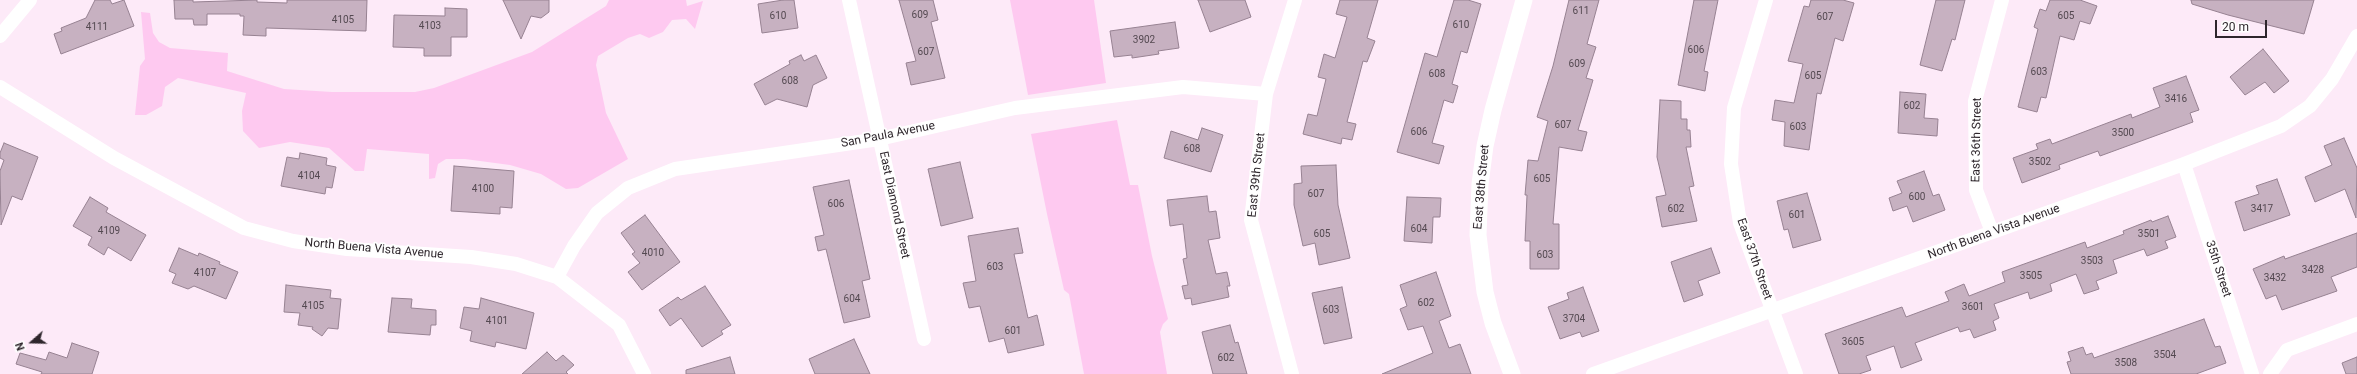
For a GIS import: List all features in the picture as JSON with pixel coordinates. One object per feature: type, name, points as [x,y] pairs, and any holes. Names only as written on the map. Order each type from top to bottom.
[{"type":"street","points":[[0,36],[30,0]]},
{"type":"street","name":"East Diamond Street","points":[[849,0],[924,339]]},
{"type":"street","name":"East 39th Street","points":[[1292,374],[1251,220],[1266,94],[1295,0]]},
{"type":"street","name":"East 38th Street","points":[[1512,374],[1485,292],[1478,235],[1480,184],[1485,146],[1493,110],[1524,0]]},
{"type":"street","name":"East 37th Street","points":[[1766,0],[1734,108],[1731,164],[1740,223],[1796,374]]},
{"type":"street","name":"East 36th Street","points":[[1992,232],[1976,190],[1975,100],[2002,0]]},
{"type":"street","name":"North Buena Vista Avenue","points":[[1593,374],[2184,164],[2281,126],[2310,106],[2332,79],[2357,36]]},
{"type":"street","name":"North Buena Vista Avenue","points":[[0,87],[114,158],[244,228],[293,242],[347,249],[470,257],[516,264],[556,278],[619,326],[644,374]]},
{"type":"street","name":"San Paula Avenue","points":[[556,278],[574,246],[597,213],[628,188],[675,168],[879,139],[1015,108],[1183,87],[1266,94]]},
{"type":"street","name":"35th Street","points":[[2184,164],[2252,374]]},
{"type":"street","points":[[2270,374],[2287,350],[2357,324]]},
{"type":"shaded area","points":[[609,0],[686,0],[687,6],[703,1],[695,29],[686,19],[672,20],[663,32],[649,38],[640,34],[628,38],[598,56],[596,65],[606,113],[628,159],[578,188],[566,189],[541,174],[510,165],[465,159],[446,159],[438,164],[435,178],[429,179],[429,154],[367,149],[364,171],[355,171],[329,148],[290,142],[259,148],[243,131],[242,111],[246,93],[178,78],[165,87],[162,106],[146,115],[135,115],[140,66],[145,59],[141,12],[150,13],[153,33],[159,42],[170,48],[228,53],[227,71],[284,89],[332,92],[415,92],[434,88],[532,52],[606,6]]},
{"type":"shaded area","points":[[1010,0],[1094,0],[1106,83],[1028,95]]},
{"type":"shaded area","points":[[1117,120],[1130,185],[1138,185],[1152,256],[1168,319],[1163,324],[1160,332],[1167,374],[1084,374],[1069,294],[1064,290],[1031,134]]},
{"type":"building","points":[[95,0],[110,0],[112,4],[124,0],[134,26],[61,54],[54,34],[62,31],[61,28],[86,18]]},
{"type":"building","points":[[174,0],[193,0],[193,2],[257,0],[257,2],[287,3],[287,0],[367,0],[366,31],[266,28],[266,36],[243,35],[244,16],[240,16],[240,14],[207,14],[207,25],[194,25],[193,19],[175,19]]},
{"type":"building","points":[[503,0],[549,0],[549,12],[541,18],[531,16],[521,39]]},
{"type":"building","points":[[783,0],[794,0],[798,28],[762,33],[758,4]]},
{"type":"building","points":[[899,0],[933,0],[938,20],[931,22],[945,78],[911,85],[906,63],[916,61]]},
{"type":"building","points":[[1198,0],[1245,0],[1251,17],[1210,32]]},
{"type":"building","points":[[1340,0],[1378,0],[1367,38],[1375,41],[1367,62],[1363,61],[1347,122],[1356,124],[1352,140],[1342,138],[1341,144],[1303,134],[1308,114],[1317,116],[1326,79],[1318,77],[1324,54],[1335,58],[1347,17],[1336,14]]},
{"type":"building","points":[[1454,0],[1468,0],[1481,4],[1467,53],[1461,51],[1452,84],[1458,86],[1453,103],[1444,100],[1432,143],[1444,146],[1439,164],[1397,152],[1425,53],[1437,57]]},
{"type":"building","points":[[1569,0],[1599,0],[1587,44],[1596,47],[1586,78],[1593,80],[1578,130],[1587,132],[1582,151],[1559,147],[1553,224],[1559,224],[1559,269],[1530,269],[1530,241],[1525,241],[1527,195],[1525,195],[1528,160],[1538,161],[1548,121],[1537,117],[1553,66]]},
{"type":"building","points":[[1694,0],[1718,0],[1704,71],[1708,72],[1705,91],[1678,85]]},
{"type":"building","points":[[1811,0],[1843,0],[1854,3],[1843,41],[1835,38],[1821,94],[1817,93],[1809,150],[1784,146],[1785,122],[1772,120],[1775,100],[1794,103],[1803,64],[1788,61],[1804,6],[1809,7]]},
{"type":"building","points":[[1936,0],[1965,0],[1955,40],[1952,39],[1942,71],[1920,65]]},
{"type":"building","points":[[2050,0],[2080,0],[2097,6],[2090,24],[2080,21],[2074,40],[2060,36],[2046,98],[2041,97],[2037,112],[2018,107],[2038,29],[2034,27],[2040,9],[2046,11]]},
{"type":"building","points":[[2191,0],[2314,0],[2304,34],[2228,15],[2192,4]]},
{"type":"building","points":[[445,8],[467,9],[467,37],[451,37],[451,56],[424,56],[424,48],[393,47],[394,15],[445,16]]},
{"type":"building","points":[[1175,22],[1179,48],[1158,51],[1159,54],[1132,58],[1132,55],[1114,57],[1110,31]]},
{"type":"building","points":[[2263,49],[2289,81],[2274,93],[2265,82],[2245,95],[2230,77]]},
{"type":"building","points":[[801,55],[804,61],[816,55],[827,78],[813,85],[807,107],[777,99],[765,105],[754,84],[790,64],[789,61]]},
{"type":"building","points":[[2186,76],[2199,110],[2190,113],[2193,122],[2100,156],[2098,151],[2059,165],[2060,169],[2022,183],[2013,158],[2038,149],[2036,144],[2050,139],[2052,144],[2131,114],[2132,118],[2160,107],[2153,88]]},
{"type":"building","points":[[1900,92],[1926,94],[1924,118],[1938,119],[1937,136],[1898,133]]},
{"type":"building","points":[[1660,100],[1681,101],[1681,119],[1687,119],[1687,130],[1690,130],[1691,147],[1686,147],[1694,186],[1689,187],[1697,221],[1662,227],[1656,197],[1666,195],[1657,157]]},
{"type":"building","points":[[1202,128],[1223,135],[1211,172],[1164,158],[1171,131],[1198,140]]},
{"type":"building","points":[[2344,138],[2357,168],[2356,218],[2345,189],[2315,202],[2305,177],[2332,165],[2324,146]]},
{"type":"building","points":[[4,143],[38,157],[22,200],[12,196],[1,225],[0,171],[4,160],[0,158],[0,153]]},
{"type":"building","points":[[300,153],[327,158],[326,165],[336,167],[332,188],[326,187],[325,194],[281,186],[287,157],[299,159]]},
{"type":"building","points":[[960,162],[973,218],[941,226],[928,169]]},
{"type":"building","points":[[1336,165],[1338,205],[1350,258],[1319,265],[1315,243],[1303,246],[1294,205],[1294,184],[1302,183],[1301,166]]},
{"type":"building","points":[[454,166],[514,171],[512,208],[500,207],[500,214],[451,211]]},
{"type":"building","points":[[1924,171],[1933,196],[1939,194],[1945,210],[1913,222],[1907,206],[1893,211],[1889,198],[1902,193],[1897,181]]},
{"type":"building","points":[[2277,179],[2290,215],[2244,231],[2235,202],[2259,194],[2256,186]]},
{"type":"building","points":[[849,180],[870,279],[862,281],[870,317],[844,323],[826,249],[818,251],[815,237],[824,235],[813,187]]},
{"type":"building","points":[[1807,193],[1821,240],[1793,248],[1788,229],[1784,230],[1777,201]]},
{"type":"building","points":[[1207,196],[1209,212],[1216,211],[1220,238],[1208,240],[1216,274],[1227,272],[1230,286],[1227,286],[1229,297],[1192,305],[1191,298],[1185,299],[1182,286],[1188,285],[1183,259],[1187,258],[1183,224],[1170,226],[1167,200]]},
{"type":"building","points":[[90,197],[108,208],[106,212],[146,235],[131,261],[108,247],[104,255],[88,245],[92,237],[73,226]]},
{"type":"building","points":[[1407,197],[1441,198],[1440,217],[1433,217],[1432,243],[1404,241]]},
{"type":"building","points":[[645,215],[680,262],[642,290],[628,272],[640,263],[632,254],[635,252],[621,233]]},
{"type":"building","points":[[2168,216],[2176,237],[2165,241],[2168,248],[2147,256],[2144,249],[2113,260],[2117,273],[2096,281],[2099,289],[2084,294],[2076,274],[2050,284],[2052,291],[2030,299],[2028,292],[1994,304],[1999,318],[1993,321],[1996,330],[1974,338],[1970,329],[1960,332],[1958,327],[1915,343],[1922,360],[1901,368],[1894,346],[1866,356],[1871,370],[1859,374],[1839,374],[1825,334],[1902,307],[1906,317],[1949,301],[1945,292],[1964,284],[1969,296],[2005,282],[2002,272],[2085,242],[2087,248],[2124,234],[2123,231],[2151,220],[2152,222]]},
{"type":"building","points":[[1018,228],[1023,253],[1014,254],[1028,318],[1037,315],[1044,345],[1008,353],[1004,338],[989,342],[980,306],[969,308],[963,283],[976,281],[968,236]]},
{"type":"building","points":[[2357,233],[2357,267],[2331,277],[2337,291],[2282,310],[2276,295],[2266,299],[2253,269],[2284,256],[2285,259]]},
{"type":"building","points":[[179,248],[198,256],[199,253],[238,272],[226,299],[194,286],[188,289],[172,283],[176,274],[169,271]]},
{"type":"building","points":[[1711,248],[1720,273],[1698,281],[1703,295],[1684,302],[1671,262]]},
{"type":"building","points":[[1436,272],[1451,316],[1439,321],[1449,348],[1460,344],[1471,374],[1382,374],[1433,353],[1423,326],[1408,330],[1400,309],[1407,306],[1400,285]]},
{"type":"building","points":[[286,285],[331,290],[330,298],[341,299],[338,329],[328,328],[322,336],[312,329],[313,327],[298,325],[300,313],[284,312]]},
{"type":"building","points":[[705,286],[731,325],[721,331],[723,334],[702,347],[681,318],[670,326],[659,310],[678,297],[681,300]]},
{"type":"building","points":[[1342,287],[1352,338],[1324,344],[1312,293]]},
{"type":"building","points":[[1583,287],[1599,331],[1582,337],[1580,332],[1560,339],[1548,307],[1569,299],[1567,293]]},
{"type":"building","points":[[392,298],[412,299],[411,308],[436,310],[436,325],[431,325],[430,335],[388,332]]},
{"type":"building","points":[[481,298],[534,313],[526,349],[496,342],[495,347],[470,341],[472,331],[460,328],[464,307],[479,309]]},
{"type":"building","points":[[2204,319],[2215,347],[2220,346],[2226,363],[2196,374],[2071,374],[2067,362],[2071,361],[2068,352],[2083,347],[2086,355],[2092,353],[2094,358]]},
{"type":"building","points":[[1230,325],[1235,343],[1238,342],[1247,374],[1213,374],[1202,332]]},
{"type":"building","points":[[854,339],[870,374],[815,374],[809,359]]},
{"type":"building","points":[[72,343],[99,352],[92,374],[41,374],[42,372],[16,364],[20,353],[46,360],[49,352],[67,358]]},
{"type":"building","points":[[547,352],[556,361],[563,355],[574,365],[566,372],[568,374],[522,374]]},
{"type":"building","points":[[730,357],[735,374],[686,374],[686,370]]},
{"type":"building","points":[[2357,357],[2357,374],[2346,374],[2342,363]]}]
